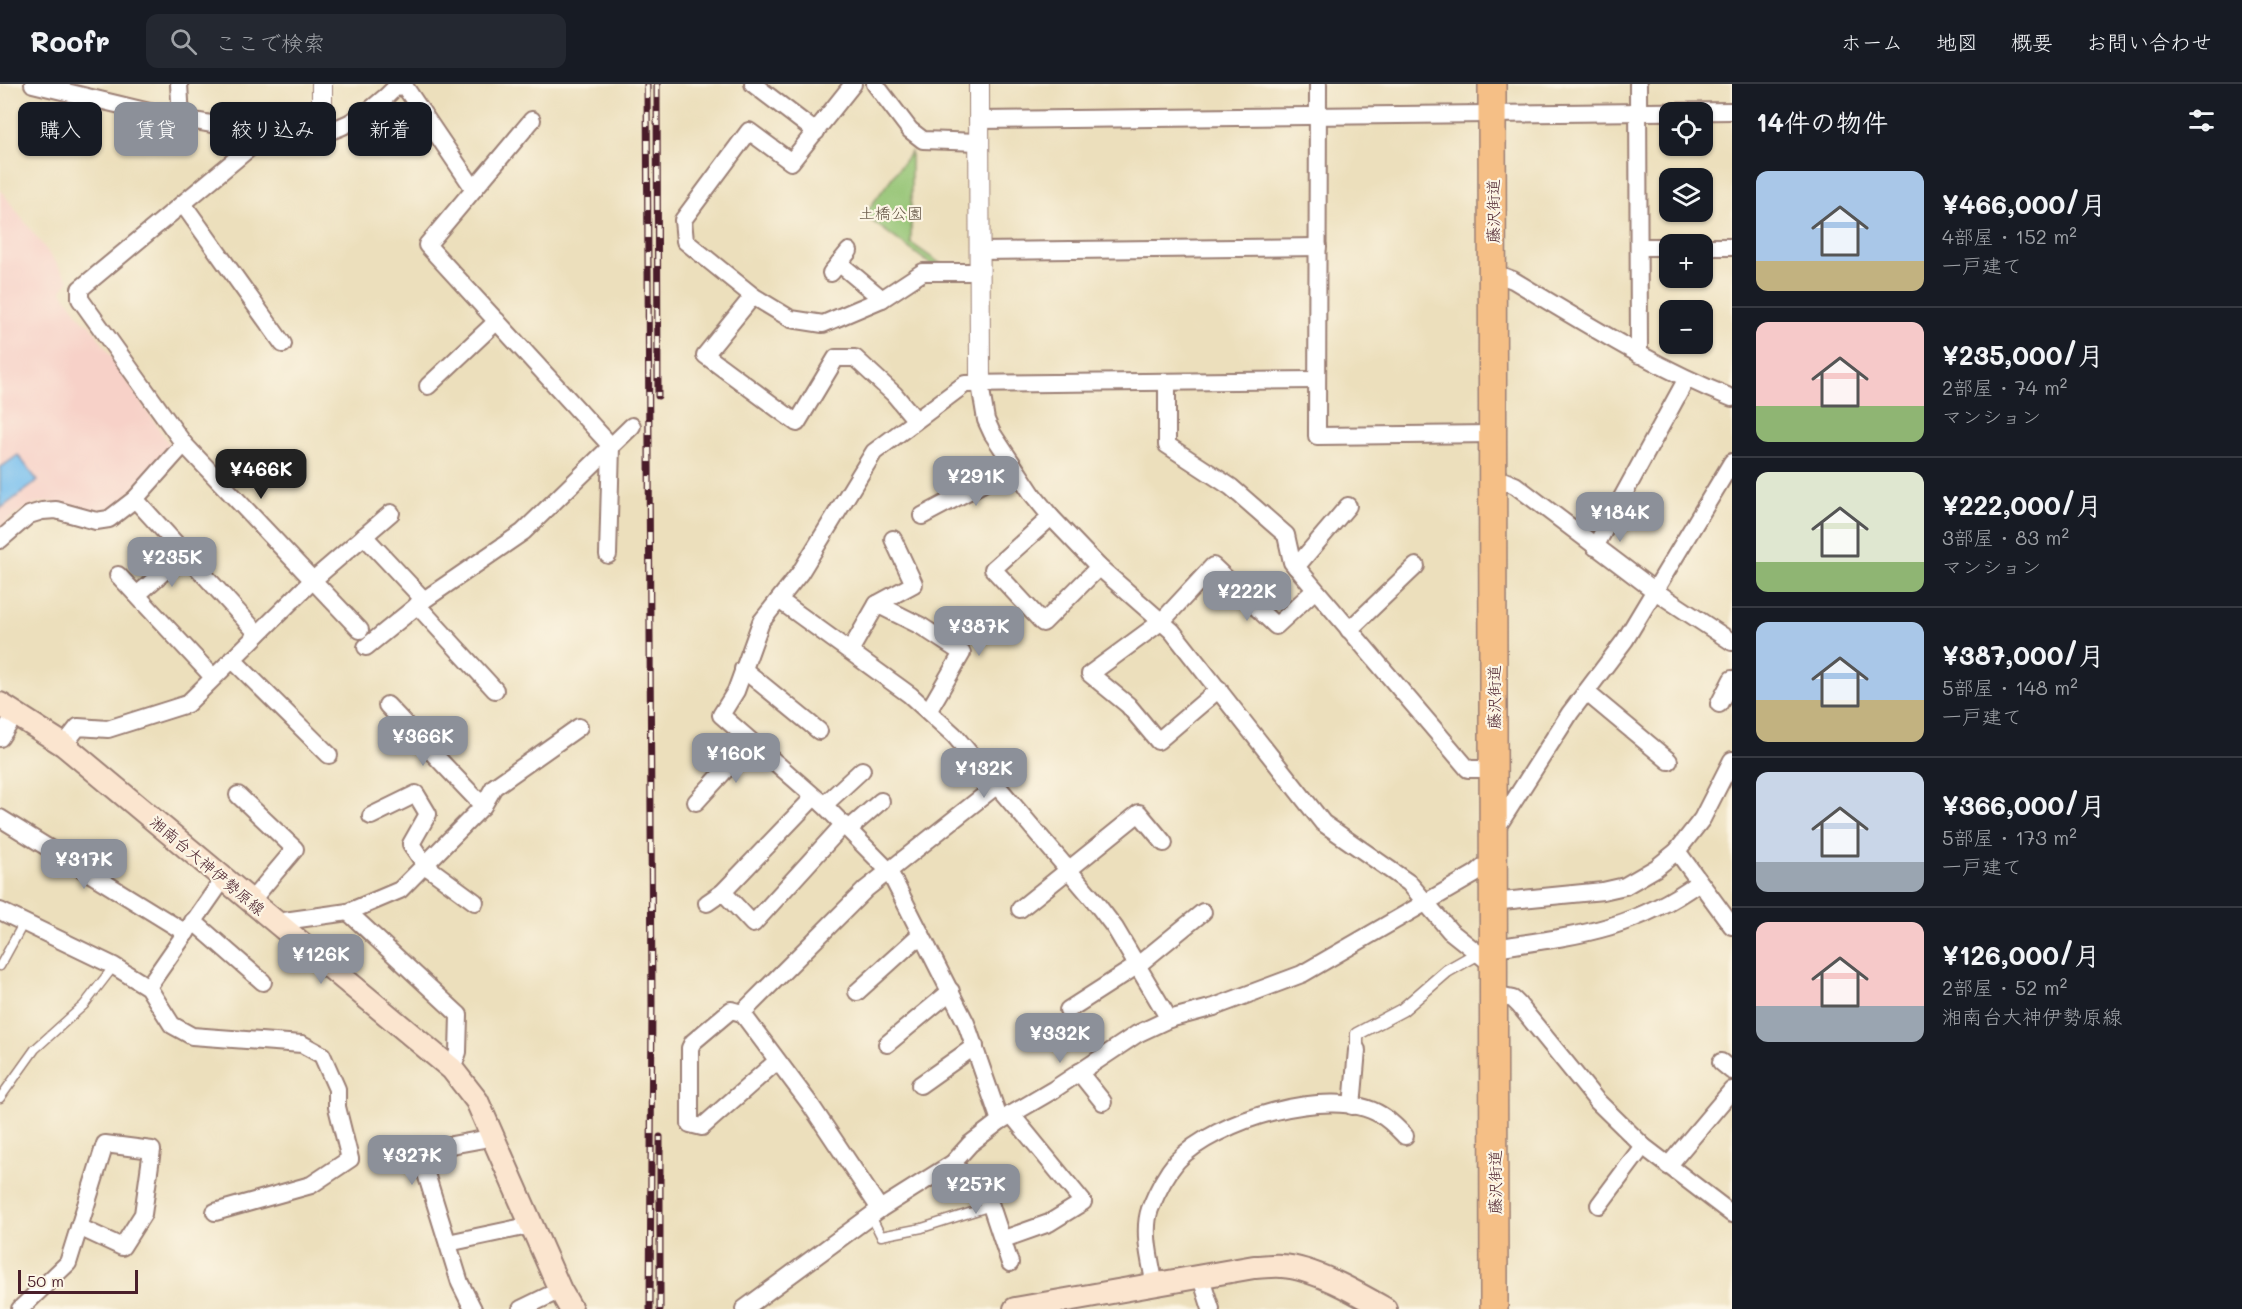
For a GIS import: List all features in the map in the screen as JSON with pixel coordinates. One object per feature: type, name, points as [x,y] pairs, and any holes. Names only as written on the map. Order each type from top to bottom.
[{"type":"highway","name":"藤沢街道","points":[[1492,84],[1494,770],[1492,902],[1488,956],[1494,995],[1494,1309]]},
{"type":"main road","name":"湘南台大神伊勢原線","points":[[8,708],[64,745],[452,1069],[477,1101],[495,1137],[566,1299]]},
{"type":"main road","points":[[1015,1309],[1076,1304],[1254,1267],[1282,1266],[1306,1272],[1357,1293],[1385,1309]]},
{"type":"street","points":[[33,84],[114,103]]},
{"type":"street","points":[[179,84],[180,102]]},
{"type":"street","points":[[322,84],[322,102]]},
{"type":"street","points":[[336,130],[363,117],[401,84],[474,189]]},
{"type":"street","points":[[753,84],[816,132]]},
{"type":"street","points":[[853,84],[791,162],[749,131],[683,220],[685,241],[753,296],[791,320],[823,324],[882,299],[923,272],[979,272]]},
{"type":"street","points":[[875,84],[910,130],[923,140],[979,142]]},
{"type":"street","points":[[979,84],[980,384],[986,420],[992,433],[1051,517],[1100,567],[1162,621],[1219,689],[1323,823],[1409,883],[1450,931],[1488,956]]},
{"type":"street","points":[[1318,84],[1317,436],[1492,434]]},
{"type":"street","points":[[1638,84],[1639,355]]},
{"type":"street","points":[[979,120],[1732,111]]},
{"type":"street","points":[[532,120],[427,245],[611,446],[608,555]]},
{"type":"street","points":[[240,156],[80,289],[80,299],[184,444],[360,630]]},
{"type":"street","points":[[183,204],[283,344]]},
{"type":"street","points":[[979,251],[1318,247]]},
{"type":"street","points":[[1639,247],[1659,247]]},
{"type":"street","points":[[1713,247],[1732,247]]},
{"type":"street","points":[[839,262],[882,299]]},
{"type":"street","points":[[1492,272],[1513,280],[1639,355],[1686,380],[1732,398]]},
{"type":"street","points":[[753,296],[705,355],[797,423],[836,358],[855,358],[894,394],[915,419]]},
{"type":"street","points":[[428,386],[497,321]]},
{"type":"street","points":[[1004,1239],[1049,1223],[1083,1202],[1005,1118],[951,991],[889,871],[819,801],[721,715],[727,709],[761,622],[800,573],[874,452],[915,419],[965,384],[1317,380]]},
{"type":"street","points":[[1595,546],[1686,380]]},
{"type":"street","points":[[1167,382],[1167,446],[1231,487],[1286,535],[1292,562],[1468,769],[1494,770]]},
{"type":"street","points":[[366,647],[421,602],[523,532],[632,426]]},
{"type":"street","points":[[0,540],[29,515],[56,510],[96,521],[109,519],[135,499],[184,444]]},
{"type":"street","points":[[744,1309],[876,1213],[953,1163],[970,1144],[1005,1118],[1137,1034],[1169,1019],[1214,1007],[1302,974],[1475,874],[1586,692],[1625,639],[1655,591],[1732,462]]},
{"type":"street","points":[[922,516],[1014,467]]},
{"type":"street","points":[[1492,476],[1515,485],[1655,591],[1732,642]]},
{"type":"street","points":[[135,499],[258,634]]},
{"type":"street","points":[[1296,567],[1348,506]]},
{"type":"street","points":[[64,745],[78,727],[108,729],[187,704],[314,580],[391,513]]},
{"type":"street","points":[[1051,517],[993,569],[1024,605],[1043,623],[1100,567]]},
{"type":"street","points":[[364,536],[495,690]]},
{"type":"street","points":[[850,651],[877,604],[914,584],[893,539]]},
{"type":"street","points":[[138,595],[184,555]]},
{"type":"street","points":[[1219,689],[1158,741],[1128,705],[1090,674],[1162,621],[1213,566],[1276,626],[1315,590]]},
{"type":"street","points":[[1349,630],[1405,570]]},
{"type":"street","points":[[118,574],[213,677]]},
{"type":"street","points":[[779,600],[929,710],[954,735],[1115,928],[1169,1019]]},
{"type":"street","points":[[877,604],[921,626],[962,653],[929,710]]},
{"type":"street","points":[[232,659],[329,755]]},
{"type":"street","points":[[744,669],[800,705],[819,731]]},
{"type":"street","points":[[1719,704],[1732,679]]},
{"type":"street","points":[[1586,692],[1669,761]]},
{"type":"street","points":[[387,705],[483,806]]},
{"type":"street","points":[[0,738],[8,708]]},
{"type":"street","points":[[277,922],[348,912],[400,890],[483,806],[494,787],[579,728]]},
{"type":"street","points":[[696,802],[752,742]]},
{"type":"street","points":[[1492,902],[1604,891],[1625,886],[1656,868],[1677,851],[1702,819],[1726,784],[1732,760]]},
{"type":"street","points":[[707,903],[723,892],[819,801],[862,770]]},
{"type":"street","points":[[742,1013],[866,889],[996,786]]},
{"type":"street","points":[[371,816],[416,794],[428,814],[411,844],[426,866],[475,902]]},
{"type":"street","points":[[238,795],[295,849],[251,901]]},
{"type":"street","points":[[723,892],[753,924],[847,827],[881,801]]},
{"type":"street","points":[[1020,909],[1139,813],[1164,843]]},
{"type":"street","points":[[0,818],[190,927],[263,982]]},
{"type":"street","points":[[1677,851],[1732,926]]},
{"type":"street","points":[[148,987],[224,878]]},
{"type":"street","points":[[1352,1106],[1357,1034],[1402,1010],[1447,971],[1488,956],[1634,920],[1666,905],[1699,882]]},
{"type":"street","points":[[0,911],[114,966],[148,987],[172,1025],[192,1036],[302,1044],[322,1055],[337,1089],[337,1107],[350,1159],[311,1185],[215,1212]]},
{"type":"street","points":[[348,912],[459,1015],[458,1052],[452,1069]]},
{"type":"street","points":[[1068,1010],[1138,965],[1203,912]]},
{"type":"street","points":[[856,992],[921,934]]},
{"type":"street","points":[[887,1044],[951,991]]},
{"type":"street","points":[[1494,995],[1513,999],[1519,1005],[1597,1101],[1643,1146],[1732,1214]]},
{"type":"street","points":[[777,1061],[702,1127],[690,1124],[689,1054],[693,1042],[731,1010],[742,1013],[810,1104],[876,1213]]},
{"type":"street","points":[[920,1085],[975,1046]]},
{"type":"street","points":[[1079,1072],[1103,1102]]},
{"type":"street","points":[[1668,1166],[1732,1090]]},
{"type":"street","points":[[1155,1286],[1147,1221],[1163,1183],[1176,1163],[1187,1152],[1233,1125],[1278,1109],[1324,1105],[1352,1106],[1382,1115],[1405,1136]]},
{"type":"street","points":[[473,1309],[460,1283],[419,1151],[495,1137]]},
{"type":"street","points":[[20,1309],[68,1263],[105,1144],[152,1150],[143,1214],[122,1247],[80,1227]]},
{"type":"street","points":[[1599,1205],[1643,1146]]},
{"type":"street","points":[[953,1163],[991,1206],[1011,1263]]},
{"type":"street","points":[[448,1243],[533,1225]]},
{"type":"street","points":[[1201,1278],[1211,1309]]},
{"type":"street","points":[[521,1309],[566,1299]]},
{"type":"lane","points":[[0,966],[23,924]]},
{"type":"lane","points":[[0,1098],[34,1049],[84,1005],[114,966]]},
{"type":"lane","points":[[876,1213],[881,1236],[922,1228],[991,1206]]},
{"type":"shaded area","points":[[0,189],[69,280],[62,291],[84,322],[90,324],[172,448],[114,509],[90,513],[51,502],[39,503],[16,514],[0,529]]},
{"type":"green space","name":"土橋公園","points":[[911,152],[911,243],[948,269],[937,269],[864,215]]},
{"type":"water","points":[[18,455],[38,481],[0,509],[0,468]]},
{"type":"railway","points":[[647,84],[652,1003],[650,1309]]},
{"type":"railway","points":[[657,84],[658,396]]},
{"type":"railway","points":[[660,1137],[660,1309]]}]
